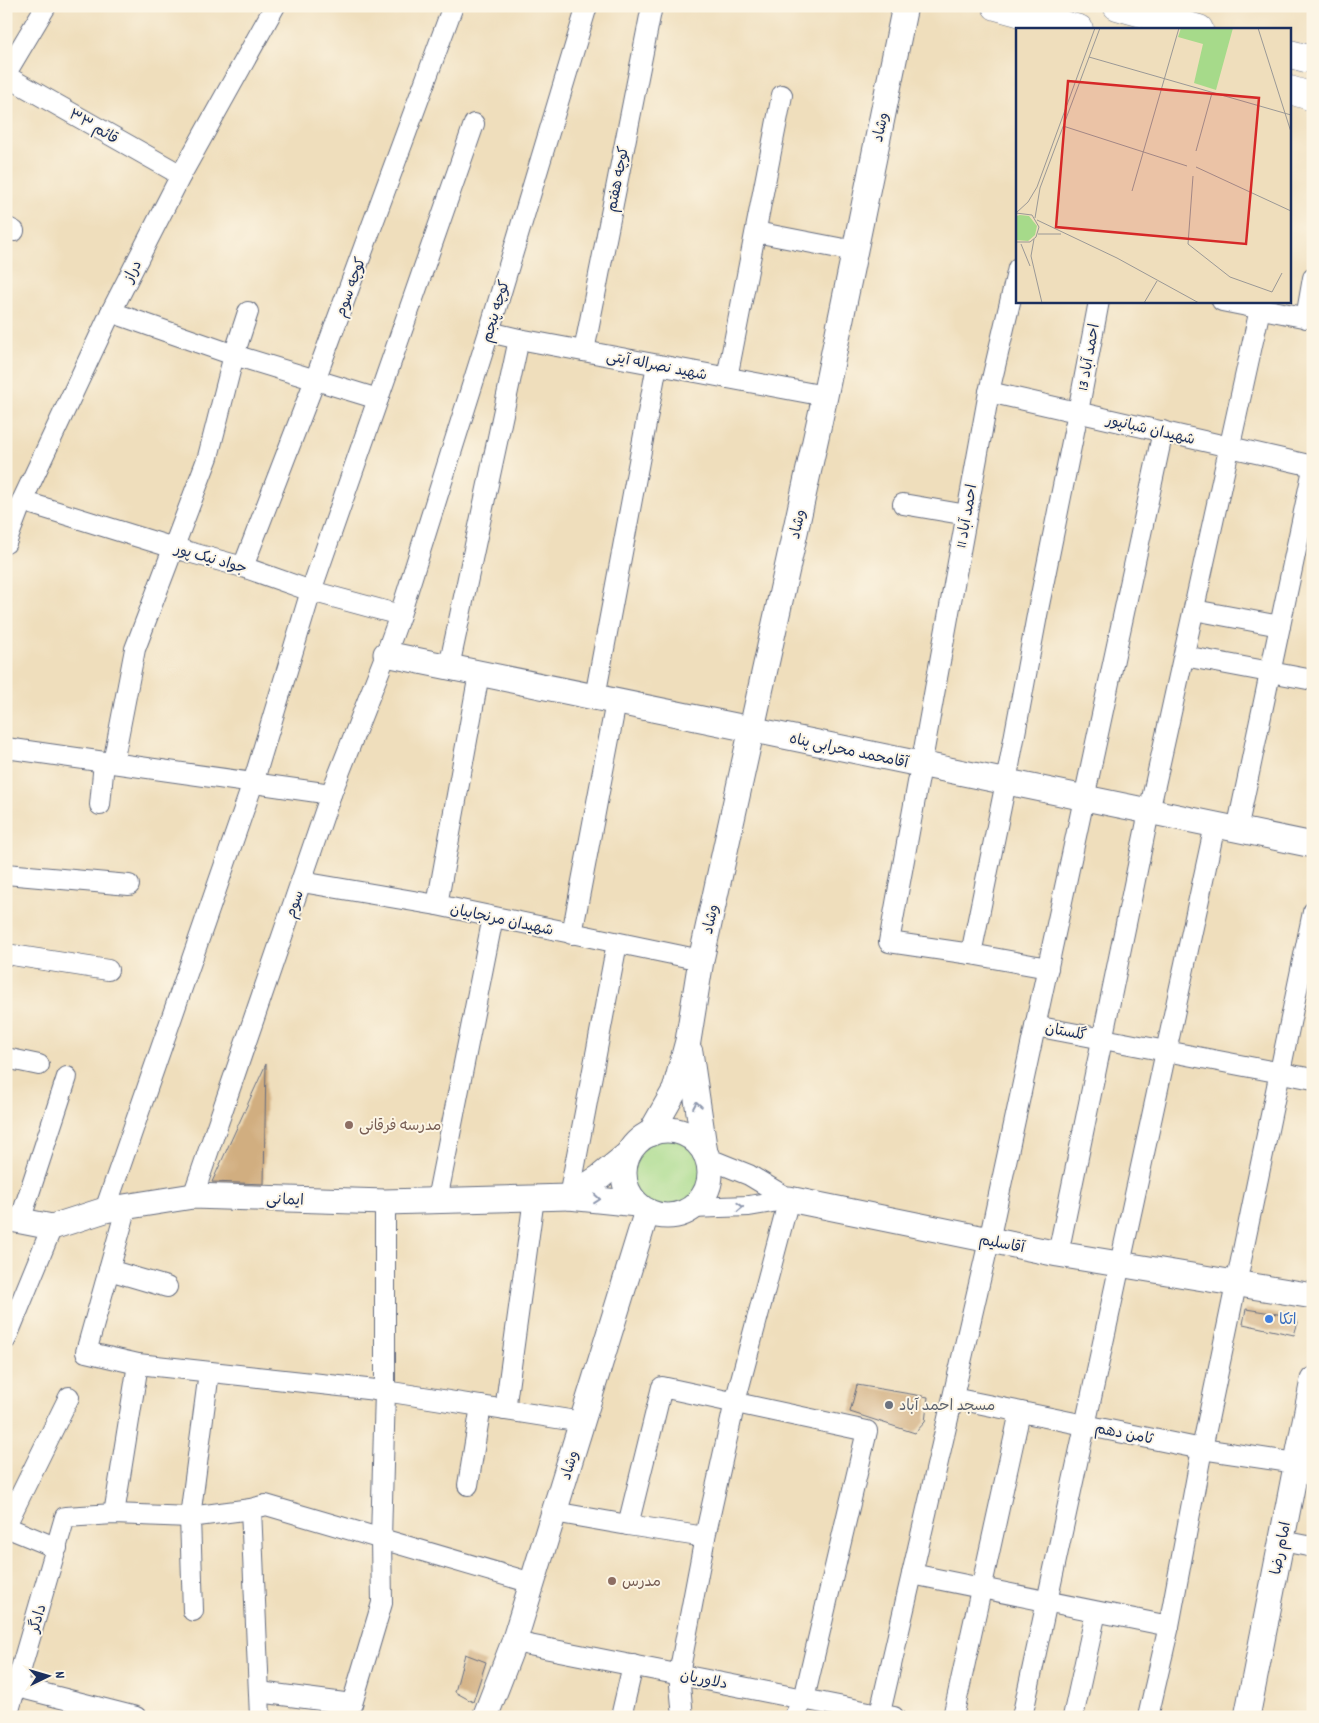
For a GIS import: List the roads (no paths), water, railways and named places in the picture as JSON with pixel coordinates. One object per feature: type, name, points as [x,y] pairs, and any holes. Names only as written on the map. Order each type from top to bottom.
[{"type":"main road","points":[[996,6],[1075,28]]},
{"type":"main road","points":[[1117,6],[1152,22],[1192,28]]},
{"type":"main road","points":[[1292,55],[1313,60]]},
{"type":"main road","points":[[1292,91],[1313,97]]},
{"type":"street","points":[[6,74],[46,6]]},
{"type":"street","name":"دراز","points":[[6,543],[22,501],[111,312],[181,175],[275,6]]},
{"type":"street","name":"کوچه سوم","points":[[243,567],[316,380],[453,6]]},
{"type":"street","name":"کوچه پنجم","points":[[400,615],[489,332],[587,6]]},
{"type":"street","name":"کوچه هفتم","points":[[584,351],[652,6]]},
{"type":"street","name":"وشاد","points":[[688,1041],[701,960],[825,396],[905,6]]},
{"type":"street","name":"قائم ۳۳","points":[[6,74],[181,175]]},
{"type":"street","points":[[727,378],[782,95]]},
{"type":"street","points":[[474,124],[311,591],[253,783],[116,1208],[109,1270],[86,1352],[138,1364],[385,1391],[582,1422]]},
{"type":"street","points":[[756,232],[854,251]]},
{"type":"street","name":"احمد آباد 11","points":[[971,954],[889,942],[989,392],[1016,277]]},
{"type":"street","points":[[1224,302],[1309,319],[1313,278]]},
{"type":"street","name":"احمد آباد 13","points":[[971,954],[1099,302]]},
{"type":"street","points":[[1058,1254],[1149,812],[1260,309]]},
{"type":"street","points":[[111,312],[234,355],[378,399]]},
{"type":"street","points":[[100,804],[135,649],[208,458],[234,355],[248,312]]},
{"type":"street","name":"شهید نصراله آیتی","points":[[489,332],[825,396]]},
{"type":"street","points":[[449,667],[519,339]]},
{"type":"street","points":[[572,934],[657,365]]},
{"type":"street","name":"شهیدان شبانپور","points":[[989,392],[1313,467]]},
{"type":"street","points":[[1035,1026],[1163,432]]},
{"type":"street","points":[[1022,1717],[1166,1051],[1270,672],[1313,467]]},
{"type":"street","name":"جواد نیک پور","points":[[22,501],[174,548],[243,567],[311,591],[400,615]]},
{"type":"street","points":[[902,504],[966,515]]},
{"type":"street","points":[[1194,610],[1280,626]]},
{"type":"street","name":"سوم","points":[[193,1196],[331,794],[400,615]]},
{"type":"street","name":"آقامحمد محرابی پناه","points":[[386,654],[1313,845]]},
{"type":"street","points":[[1184,656],[1313,680]]},
{"type":"street","points":[[437,906],[479,674]]},
{"type":"street","points":[[6,748],[331,794]]},
{"type":"street","points":[[6,874],[129,885]]},
{"type":"street","name":"شهیدان مرنجابیان","points":[[302,882],[437,906],[701,960]]},
{"type":"street","points":[[1148,1717],[1169,1626],[1202,1449],[1313,912]]},
{"type":"street","points":[[437,1200],[493,917]]},
{"type":"street","points":[[569,1197],[617,943]]},
{"type":"street","points":[[6,954],[108,970]]},
{"type":"street","points":[[971,954],[1048,968]]},
{"type":"street","name":"گلستان","points":[[989,1241],[1035,1026],[1313,1079]]},
{"type":"street","points":[[628,1154],[625,1180],[629,1193],[642,1207],[659,1216],[685,1213],[697,1205],[705,1194],[710,1181],[709,1165],[688,1041]]},
{"type":"street","points":[[650,1134],[675,1090],[688,1041]]},
{"type":"street","points":[[6,1058],[39,1065]]},
{"type":"street","points":[[13,1220],[67,1077]]},
{"type":"street","points":[[569,1197],[628,1154],[641,1139],[660,1131],[674,1131],[687,1135],[698,1143],[706,1156],[749,1175],[790,1199],[735,1402],[705,1537],[679,1674],[683,1717]]},
{"type":"street","name":"ایمانی","points":[[13,1220],[52,1227],[116,1208],[193,1196],[385,1202],[569,1197],[642,1207]]},
{"type":"street","points":[[504,1410],[534,1198]]},
{"type":"street","name":"آقاسلیم","points":[[691,1208],[749,1206],[790,1199],[1058,1254],[1313,1296]]},
{"type":"street","points":[[259,1692],[352,1704],[382,1603],[385,1202]]},
{"type":"street","name":"وشاد","points":[[485,1717],[514,1642],[582,1422],[642,1207]]},
{"type":"street","points":[[6,1338],[52,1227]]},
{"type":"street","points":[[884,1716],[912,1574],[989,1241]]},
{"type":"street","points":[[109,1270],[168,1287]]},
{"type":"street","points":[[138,1364],[114,1514],[190,1517],[251,1509],[266,1505],[532,1583]]},
{"type":"street","points":[[193,1611],[190,1517],[209,1372]]},
{"type":"street","name":"امام رضا","points":[[1247,1717],[1313,1380]]},
{"type":"street","points":[[628,1526],[662,1387],[867,1431],[804,1699],[794,1717]]},
{"type":"street","points":[[57,1548],[6,1526],[69,1396]]},
{"type":"street","name":"ثامن دهم","points":[[953,1398],[1202,1449],[1296,1463]]},
{"type":"street","points":[[468,1485],[481,1406]]},
{"type":"street","points":[[954,1717],[1020,1412]]},
{"type":"street","points":[[251,1509],[260,1717]]},
{"type":"street","points":[[554,1512],[628,1526],[705,1537]]},
{"type":"street","name":"دادگر","points":[[7,1717],[11,1686],[57,1548],[65,1516],[114,1514]]},
{"type":"street","points":[[1282,1541],[1313,1547]]},
{"type":"street","points":[[912,1574],[1169,1626]]},
{"type":"street","points":[[1073,1717],[1096,1612]]},
{"type":"street","name":"دلاوریان","points":[[514,1642],[884,1716]]},
{"type":"street","points":[[622,1717],[633,1665]]},
{"type":"street","points":[[11,1686],[136,1717]]},
{"type":"place","name":"مدرسه فرقانی","points":[[349,1125]]},
{"type":"place","name":"اتکا","points":[[1269,1319]]},
{"type":"place","name":"مسجد احمد آباد","points":[[889,1405]]},
{"type":"place","name":"مدرس","points":[[612,1581]]}]
